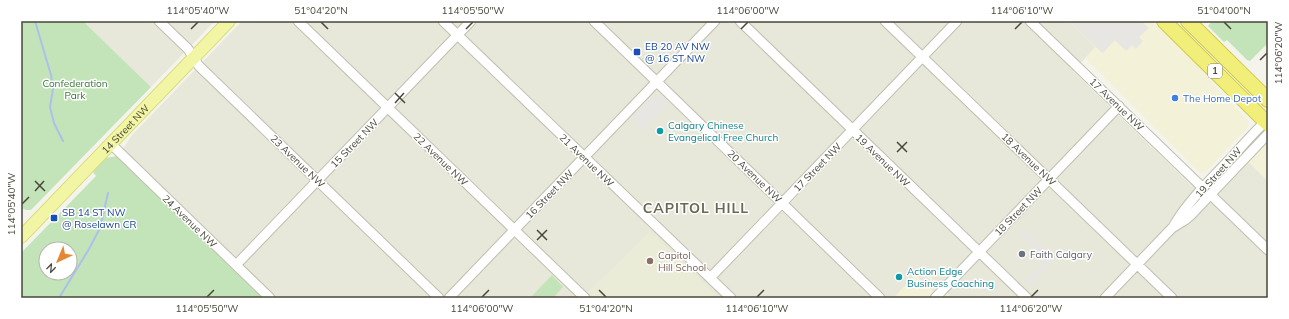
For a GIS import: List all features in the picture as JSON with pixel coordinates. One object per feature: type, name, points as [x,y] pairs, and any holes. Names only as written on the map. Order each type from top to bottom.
[{"type":"highway","name":"1","points":[[1164,21],[1267,125]]},
{"type":"highway","name":"1","points":[[1188,21],[1268,100]]},
{"type":"highway","points":[[1249,82],[1268,88]]},
{"type":"main road","name":"14 Street NW","points":[[22,232],[111,144],[229,21]]},
{"type":"street","name":"23 Avenue NW","points":[[158,21],[188,49],[199,66],[439,298]]},
{"type":"street","name":"22 Avenue NW","points":[[298,21],[585,298]]},
{"type":"street","name":"21 Avenue NW","points":[[443,21],[731,298]]},
{"type":"street","name":"15 Street NW","points":[[236,265],[471,21]]},
{"type":"street","name":"20 Avenue NW","points":[[594,21],[880,298]]},
{"type":"street","name":"16 Street NW","points":[[449,298],[715,21]]},
{"type":"street","name":"19 Avenue NW","points":[[740,21],[1027,298]]},
{"type":"street","name":"18 Avenue NW","points":[[885,21],[1172,298]]},
{"type":"street","name":"17 Street NW","points":[[710,278],[783,204],[957,21]]},
{"type":"street","name":"17 Avenue NW","points":[[1030,21],[1203,188]]},
{"type":"street","name":"18 Street NW","points":[[935,298],[1119,106]]},
{"type":"street","name":"19 Street NW","points":[[1105,298],[1172,228],[1179,216],[1203,188],[1267,125]]},
{"type":"street","name":"19 Street NW","points":[[1172,228],[1186,220],[1210,195],[1267,125]]},
{"type":"street","name":"24 Avenue NW","points":[[111,144],[270,298]]},
{"type":"street","points":[[1210,195],[1268,250]]},
{"type":"shaded area","points":[[87,21],[215,21],[151,87],[85,23]]},
{"type":"shaded area","points":[[242,21],[1069,21],[1096,47],[1073,71],[1192,186],[1223,189],[1249,162],[1268,181],[1268,298],[263,298],[118,156],[132,135]]},
{"type":"shaded area","name":"The Home Depot","points":[[1069,21],[1151,21],[1189,55],[1215,86],[1247,119],[1249,122],[1248,127],[1206,172],[1200,173],[1085,58],[1095,47]]},
{"type":"shaded area","points":[[1069,21],[1141,21],[1149,28],[1139,37],[1143,41],[1136,49],[1132,45],[1126,51],[1115,40],[1103,53]]},
{"type":"shaded area","points":[[653,96],[662,97],[668,104],[641,132],[638,129],[640,126],[633,115]]},
{"type":"shaded area","points":[[1267,144],[1268,181],[1249,162],[1257,152]]},
{"type":"shaded area","points":[[1023,229],[1055,259],[1030,286],[1025,282],[1040,267],[1040,264],[1045,258],[1019,233]]},
{"type":"shaded area","name":"Capitol Hill School","points":[[650,231],[720,298],[594,298],[588,292]]},
{"type":"shaded area","points":[[922,268],[952,298],[893,298]]},
{"type":"shaded area","points":[[922,272],[937,286],[933,291],[918,277]]},
{"type":"green space","name":"Confederation Park","points":[[21,21],[87,21],[85,23],[151,87],[31,210],[21,208]]},
{"type":"green space","points":[[1212,21],[1268,21],[1268,43],[1250,61],[1247,60],[1227,40],[1224,42],[1208,26]]},
{"type":"green space","points":[[118,156],[263,298],[21,298],[21,253],[96,176],[93,172],[105,158]]},
{"type":"green space","points":[[552,275],[563,287],[553,298],[530,298]]},
{"type":"waterway","points":[[35,21],[51,75],[53,89],[50,107],[54,123],[63,141]]},
{"type":"waterway","points":[[59,298],[100,228],[108,193]]},
{"type":"place","name":"EB 20 AV NW @ 16 ST NW","points":[[637,52]]},
{"type":"place","name":"The Home Depot","points":[[1175,98]]},
{"type":"place","name":"Calgary Chinese Evangelical Free Church","points":[[660,131]]},
{"type":"place","name":"SB 14 ST NW @ Roselawn CR","points":[[54,218]]},
{"type":"place","name":"Faith Calgary","points":[[1022,254]]},
{"type":"place","name":"Capitol Hill School","points":[[650,261]]},
{"type":"place","name":"Action Edge Business Coaching","points":[[899,277]]},
{"type":"district","name":"CAPITOL HILL","points":[[696,208]]}]
